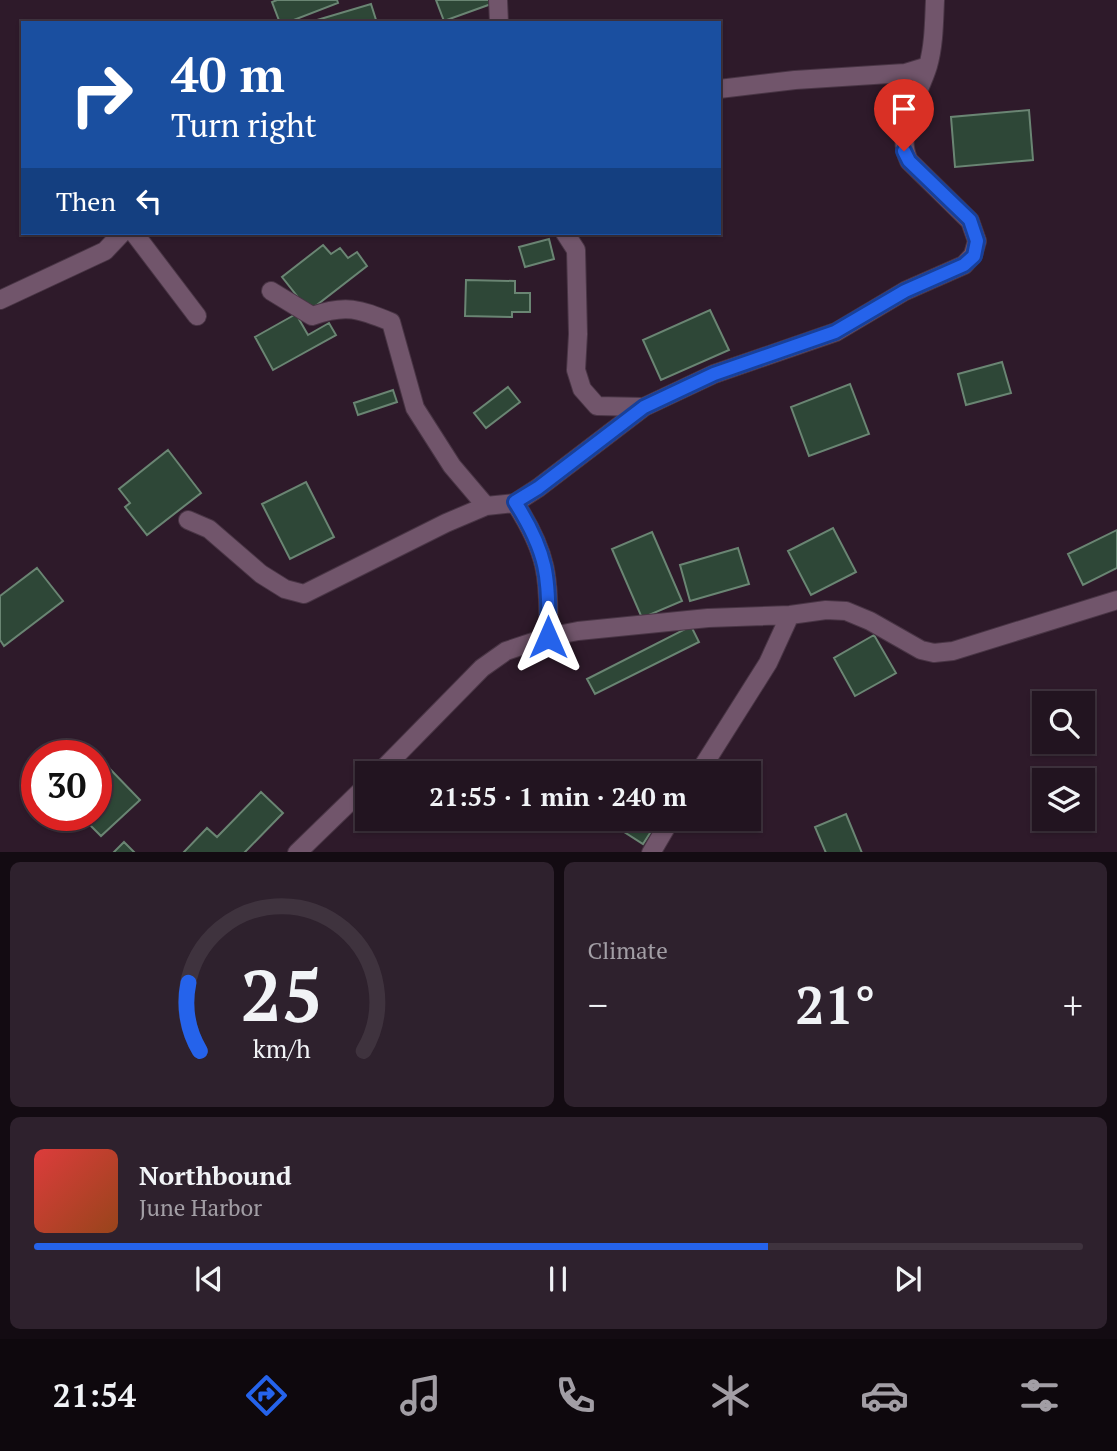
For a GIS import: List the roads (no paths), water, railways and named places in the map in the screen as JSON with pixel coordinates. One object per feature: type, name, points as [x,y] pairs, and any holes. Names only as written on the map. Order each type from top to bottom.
[{"type":"street","points":[[498,0],[499,21]]},
{"type":"street","points":[[188,520],[209,529],[285,589],[304,593],[446,523],[486,506],[515,502],[538,488],[644,407],[714,374],[835,332],[905,291],[964,265],[974,256],[977,241],[970,220],[909,161],[904,151],[908,116],[928,66],[935,0]]},
{"type":"street","points":[[721,89],[795,80],[905,73],[928,66]]},
{"type":"street","points":[[0,300],[105,251],[120,235]]},
{"type":"street","points":[[136,235],[197,316]]},
{"type":"street","points":[[566,235],[576,250],[576,370],[582,389],[597,406],[644,407]]},
{"type":"street","points":[[271,291],[312,316],[356,308],[391,322],[415,408],[452,466],[486,506]]},
{"type":"street","points":[[515,502],[545,561],[548,637]]},
{"type":"street","points":[[391,761],[482,668],[506,650],[548,637],[578,631],[708,618],[790,615],[826,610],[846,611],[870,621],[921,650],[934,653],[953,651],[1117,600]]},
{"type":"street","points":[[706,761],[768,663],[790,615]]},
{"type":"street","points":[[297,852],[355,797]]},
{"type":"street","points":[[651,852],[664,831]]}]
